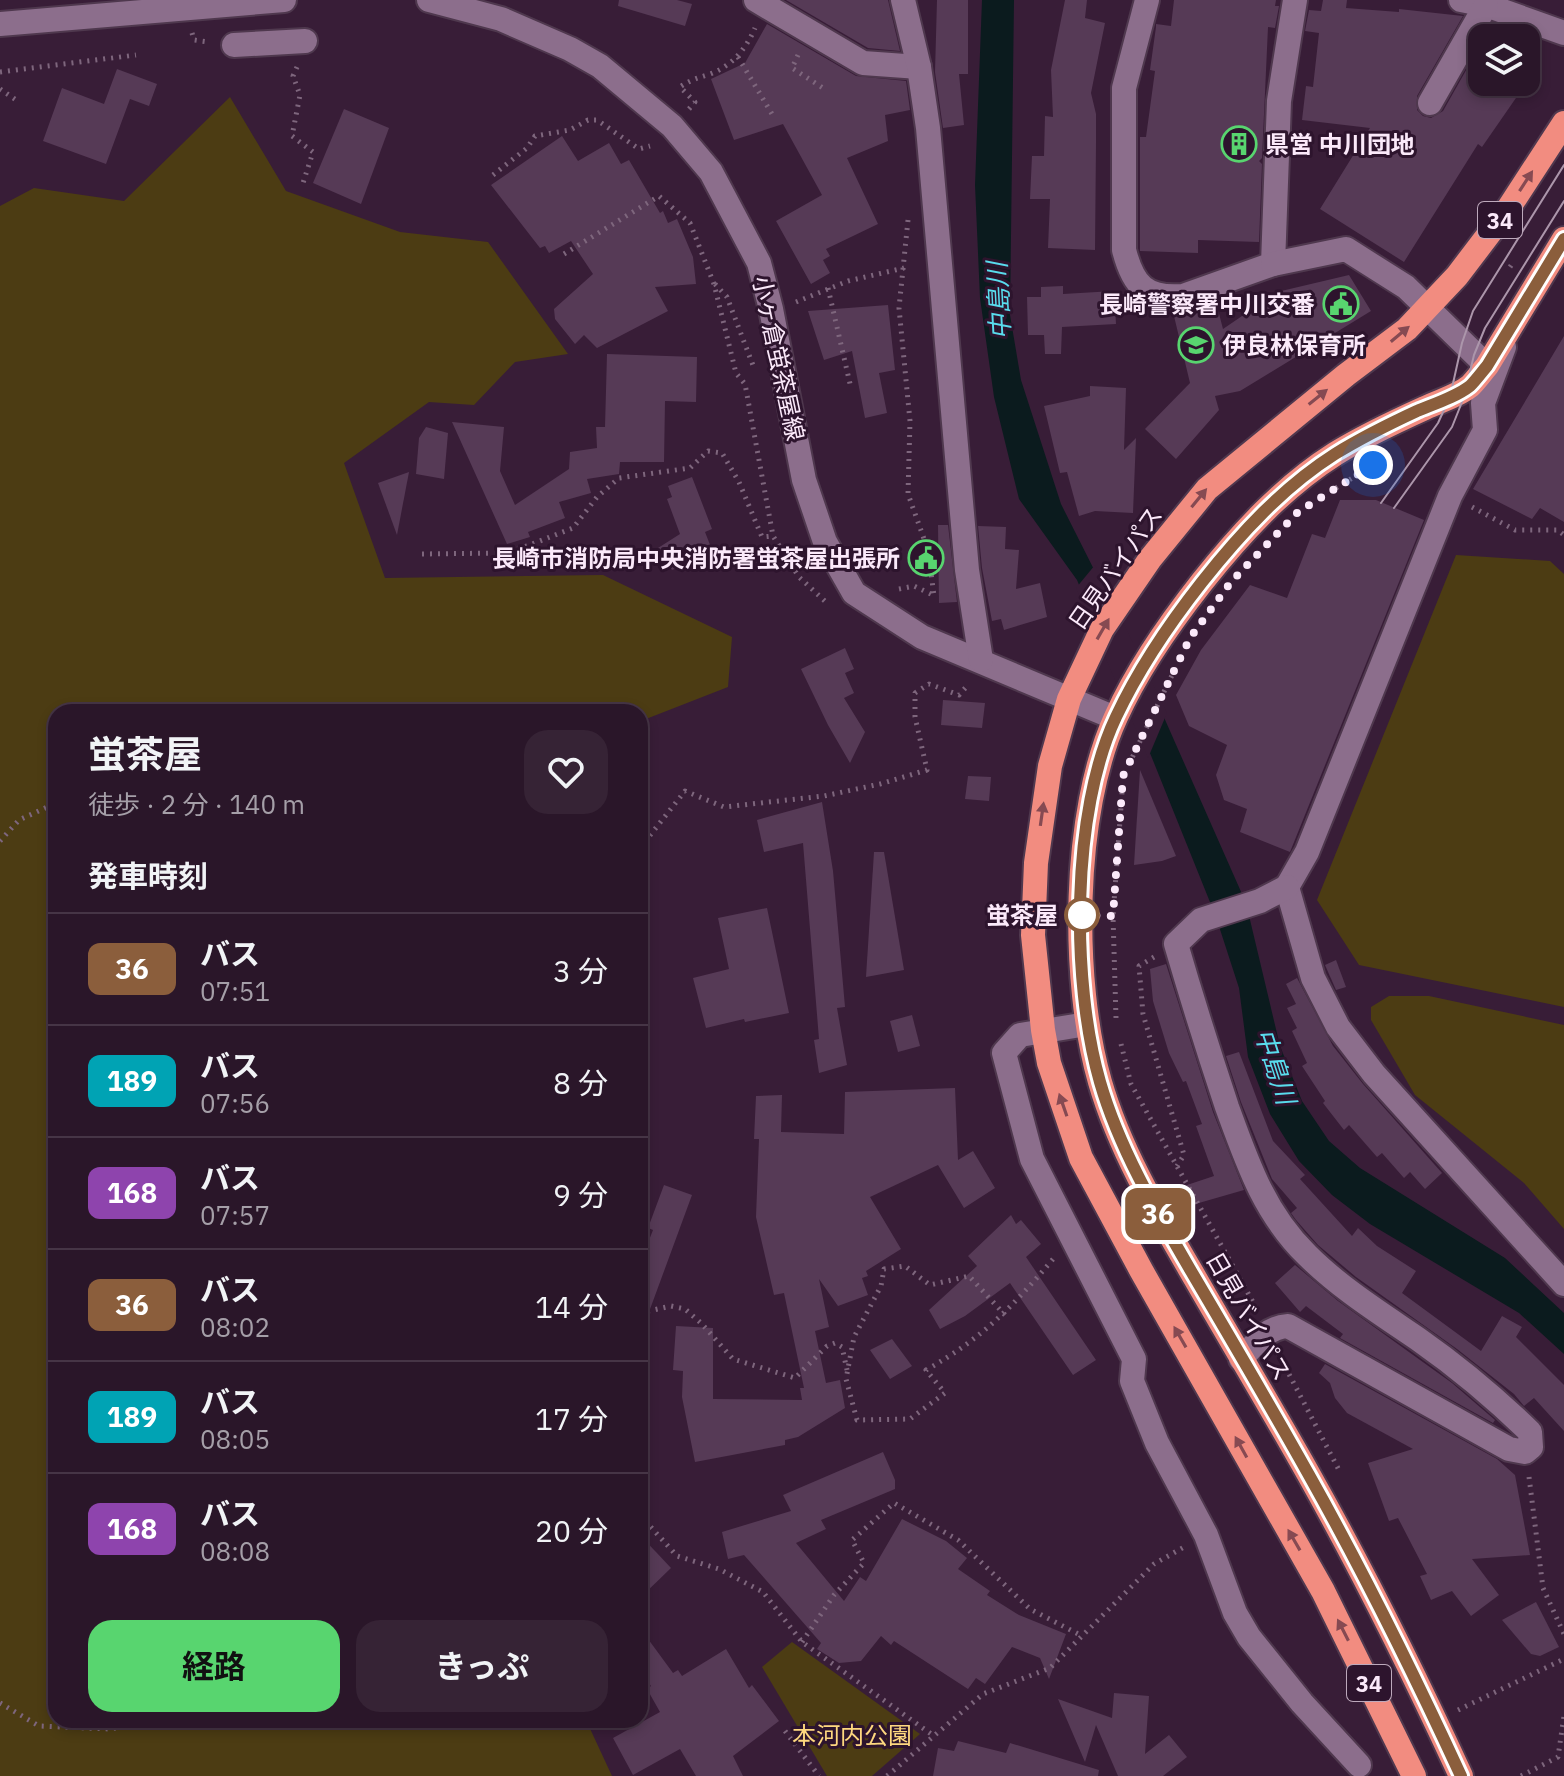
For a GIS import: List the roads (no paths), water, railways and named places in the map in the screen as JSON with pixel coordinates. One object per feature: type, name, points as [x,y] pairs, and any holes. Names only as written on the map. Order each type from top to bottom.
[{"type":"highway","name":"日見バイパス","points":[[1414,1776],[1323,1591],[1081,1158],[1049,1063],[1043,1030],[1033,935],[1036,863],[1050,766],[1069,699],[1102,629],[1150,559],[1207,489],[1407,329],[1457,276],[1508,209],[1564,123]]},
{"type":"highway","name":"日見バイパス","points":[[1461,1776],[1386,1618],[1309,1475],[1139,1177],[1100,1082],[1087,1024],[1081,944],[1085,837],[1098,768],[1115,718],[1169,625],[1206,578],[1268,506],[1335,455],[1387,425],[1467,388],[1487,366],[1564,239]]},
{"type":"highway","points":[[1218,1404],[1241,1359]]},
{"type":"street","points":[[0,24],[284,0]]},
{"type":"street","name":"小ヶ倉蛍茶屋線","points":[[429,0],[501,19],[570,49],[600,66],[679,133],[711,172],[759,263],[771,309],[804,480],[825,542],[854,593],[922,637],[1115,718]]},
{"type":"street","points":[[903,0],[919,67],[928,128],[967,570],[981,660]]},
{"type":"street","points":[[1147,0],[1124,88],[1124,250],[1130,271],[1140,287],[1168,297],[1183,296],[1273,264],[1346,249],[1406,287],[1487,366]]},
{"type":"street","points":[[1273,264],[1279,101],[1295,0]]},
{"type":"street","points":[[1461,0],[1500,6],[1564,33]]},
{"type":"street","points":[[760,2],[863,63],[919,67]]},
{"type":"street","points":[[1430,103],[1500,6]]},
{"type":"street","points":[[234,45],[305,41]]},
{"type":"street","points":[[1241,1359],[1272,1329],[1288,1326],[1509,1449],[1525,1452],[1531,1447],[1530,1432],[1496,1399],[1418,1339],[1377,1312],[1307,1255],[1266,1205],[1252,1176],[1212,1062],[1176,944],[1201,920],[1260,901],[1287,887],[1307,852],[1450,496],[1485,430],[1483,403],[1515,318]]},
{"type":"street","points":[[1287,887],[1313,978],[1338,1027],[1374,1074],[1564,1284]]},
{"type":"street","points":[[1087,1024],[1020,1035],[1004,1053],[1032,1159],[1134,1359],[1132,1381],[1157,1443],[1206,1535],[1235,1613],[1249,1637],[1302,1703],[1359,1765]]},
{"type":"water","name":"中島川","points":[[982,0],[1014,0],[1010,315],[1021,380],[1061,504],[1132,645],[1246,903],[1280,1046],[1302,1101],[1329,1141],[1360,1168],[1505,1258],[1564,1313],[1564,1354],[1519,1313],[1370,1224],[1332,1195],[1299,1161],[1270,1114],[1248,1057],[1239,988],[1216,917],[1152,758],[1077,580],[1019,499],[994,397],[980,298],[975,185]]},
{"type":"tram line","points":[[1381,503],[1438,423],[1450,397],[1473,311],[1564,165]]},
{"type":"tram line","points":[[1394,508],[1452,427],[1485,328],[1564,201]]},
{"type":"place","name":"県営 中川団地","points":[[1239,144]]},
{"type":"place","name":"長崎警察署中川交番","points":[[1341,304]]},
{"type":"place","name":"伊良林保育所","points":[[1196,345]]},
{"type":"place","name":"長崎市消防局中央消防署蛍茶屋出張所","points":[[926,558]]},
{"type":"place","name":"蛍茶屋","points":[[1082,915]]},
{"type":"park label","name":"本河内公園","points":[[852,1735]]}]
